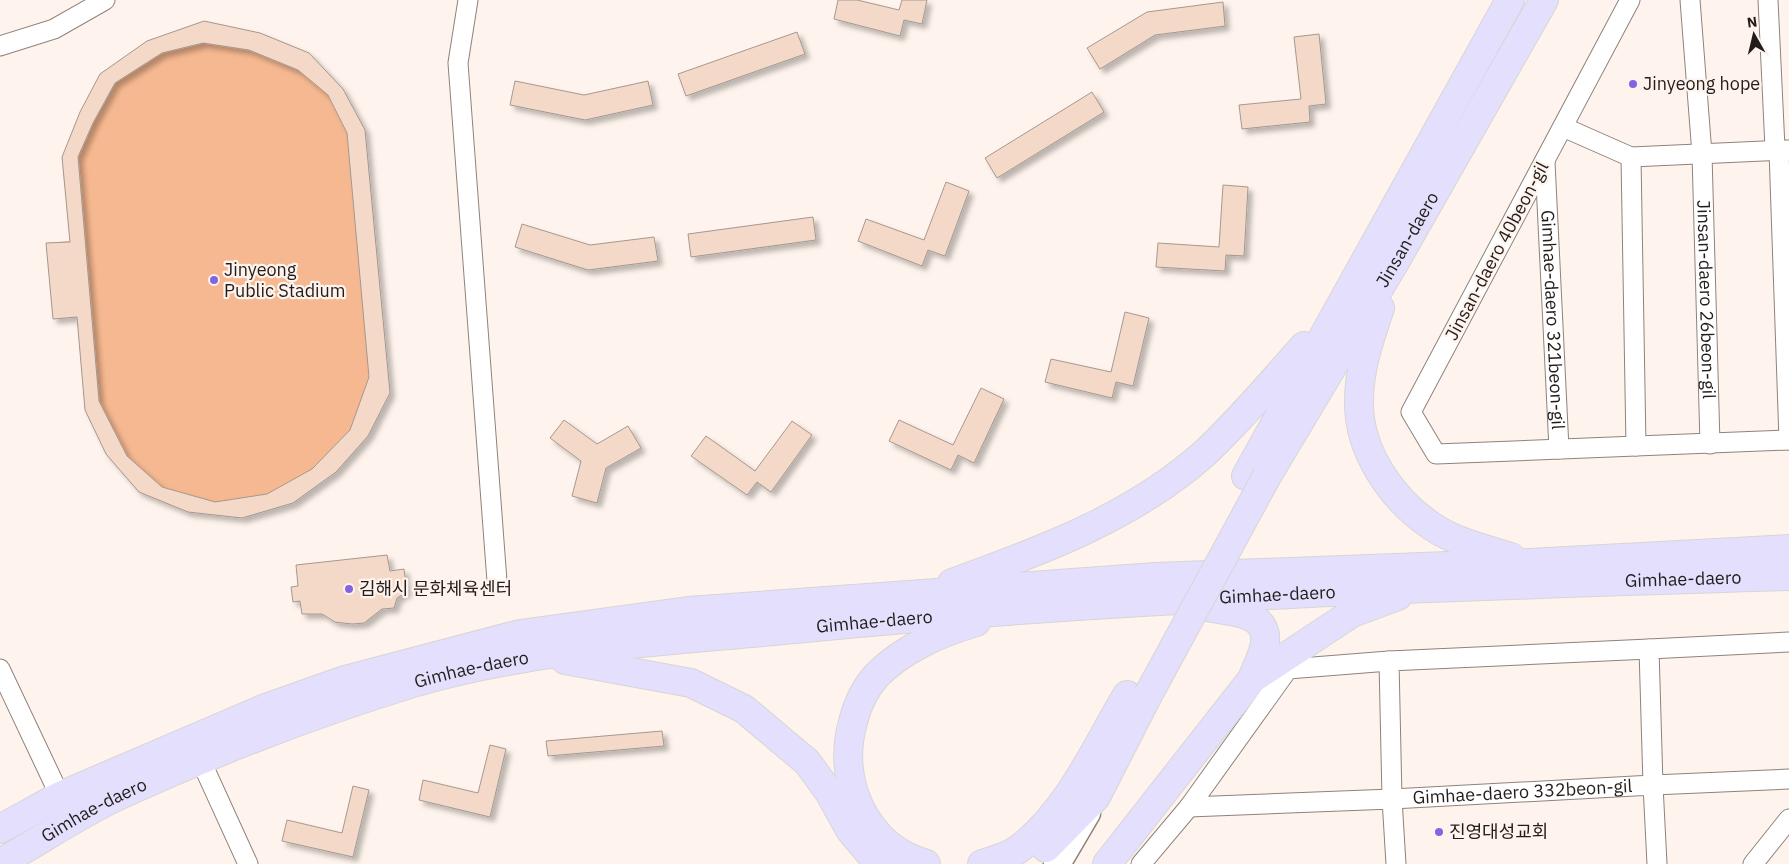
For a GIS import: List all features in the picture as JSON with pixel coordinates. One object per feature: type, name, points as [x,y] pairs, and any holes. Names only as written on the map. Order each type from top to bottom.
[{"type":"main road","name":"Jinsan-daero","points":[[1336,310],[1510,0]]},
{"type":"main road","name":"Jinsan-daero","points":[[1256,476],[1395,262],[1544,0]]},
{"type":"main road","points":[[1395,262],[1363,360],[1358,402],[1364,435],[1377,470],[1403,504],[1434,528],[1465,542],[1529,563]]},
{"type":"main road","points":[[982,864],[1020,848],[1043,826],[1065,800],[1137,695],[1256,476],[1336,310]]},
{"type":"main road","points":[[921,594],[1042,550],[1104,521],[1158,487],[1205,452],[1248,409],[1336,310]]},
{"type":"main road","name":"Gimhae-daero","points":[[0,828],[60,796],[263,709],[345,680],[520,634],[688,611],[1164,577],[1529,563],[1789,549]]},
{"type":"main road","name":"Gimhae-daero","points":[[0,863],[116,797],[315,716],[415,683],[537,654],[926,616],[1159,600],[1421,587],[1789,576]]},
{"type":"main road","points":[[1252,679],[1352,613],[1421,587]]},
{"type":"main road","points":[[1107,864],[1252,679],[1266,642],[1264,629],[1255,618],[1239,612],[1159,600]]},
{"type":"main road","points":[[926,864],[912,860],[888,843],[865,819],[854,794],[848,771],[847,742],[858,704],[876,676],[913,647],[958,628],[1012,611]]},
{"type":"main road","points":[[537,654],[691,683],[744,709],[807,762],[829,792],[850,830],[872,856],[885,864]]},
{"type":"main road","points":[[1057,864],[1096,797],[1137,695]]},
{"type":"main road","points":[[1028,864],[1096,797]]},
{"type":"main road","points":[[0,816],[27,814]]},
{"type":"street","points":[[0,46],[54,29],[105,0]]},
{"type":"street","points":[[468,0],[458,64],[497,581]]},
{"type":"street","name":"Jinsan-daero 40beon-gil","points":[[1488,452],[1436,454],[1411,412],[1630,0]]},
{"type":"street","name":"Jinsan-daero 26beon-gil","points":[[1690,0],[1702,154],[1710,444]]},
{"type":"street","points":[[1768,0],[1775,148],[1784,150]]},
{"type":"street","points":[[1563,126],[1631,157],[1784,150]]},
{"type":"street","points":[[1784,150],[1789,440]]},
{"type":"street","points":[[1631,157],[1636,446]]},
{"type":"street","name":"Gimhae-daero 321beon-gil","points":[[1545,160],[1559,449]]},
{"type":"street","name":"Gimhae-daero 321beon-gil","points":[[1488,452],[1789,440]]},
{"type":"street","points":[[1142,864],[1189,807],[1288,669],[1390,661],[1789,642]]},
{"type":"street","points":[[1649,649],[1653,785]]},
{"type":"street","name":"Gimhae-daero 332beon-gil","points":[[1390,661],[1392,799],[1396,864]]},
{"type":"street","points":[[0,669],[60,796]]},
{"type":"street","points":[[201,761],[248,864]]},
{"type":"street","name":"Gimhae-daero 332beon-gil","points":[[1189,807],[1789,780]]},
{"type":"street","name":"Gimhae-daero 332beon-gil","points":[[1653,785],[1657,864]]},
{"type":"street","points":[[1753,864],[1789,819]]},
{"type":"shaded area","name":"Jinyeong Public Stadium","points":[[204,21],[260,33],[309,53],[343,89],[365,130],[390,393],[368,436],[336,472],[293,503],[242,518],[188,512],[139,492],[106,454],[85,410],[77,317],[53,319],[46,243],[70,241],[62,157],[80,112],[100,74],[147,41]]},
{"type":"building","points":[[838,0],[857,0],[899,10],[902,0],[927,0],[922,24],[904,20],[900,36],[834,19]]},
{"type":"building","points":[[1223,2],[1225,26],[1155,35],[1100,69],[1087,48],[1147,12]]},
{"type":"building","points":[[204,21],[260,33],[309,53],[343,89],[365,130],[390,393],[368,436],[336,472],[293,503],[242,518],[188,512],[139,492],[106,454],[85,410],[77,317],[53,319],[46,243],[70,242],[62,157],[80,112],[100,74],[147,41]],"holes":[[[203,43],[249,50],[298,70],[328,95],[347,133],[369,377],[350,430],[312,469],[267,494],[215,502],[162,487],[127,456],[99,401],[78,157],[93,123],[115,83],[162,53]]]},
{"type":"building","points":[[797,32],[805,54],[686,96],[678,74]]},
{"type":"building","points":[[1319,34],[1326,104],[1309,106],[1310,122],[1242,129],[1239,105],[1301,99],[1294,37]]},
{"type":"building","points":[[515,81],[584,95],[648,81],[653,105],[585,120],[510,105]]},
{"type":"building","points":[[1092,92],[1104,112],[997,178],[985,158]]},
{"type":"building","points":[[946,182],[969,191],[945,256],[928,250],[922,266],[858,241],[866,219],[924,240]]},
{"type":"building","points":[[1223,185],[1248,187],[1244,256],[1226,255],[1225,271],[1156,267],[1158,243],[1219,247]]},
{"type":"building","points":[[813,217],[816,240],[691,257],[688,234]]},
{"type":"building","points":[[522,224],[590,245],[654,237],[658,261],[588,270],[515,247]]},
{"type":"building","points":[[1125,312],[1149,318],[1133,386],[1116,382],[1112,398],[1045,382],[1051,359],[1111,372]]},
{"type":"building","points":[[981,388],[1004,399],[974,463],[958,455],[951,470],[889,441],[899,420],[953,445]]},
{"type":"building","points":[[564,420],[597,444],[628,426],[641,448],[606,468],[597,503],[572,496],[581,461],[550,438]]},
{"type":"building","points":[[792,421],[812,435],[771,492],[757,482],[747,495],[691,456],[706,436],[755,471]]},
{"type":"building","name":"김해시 문화체육센터","points":[[387,555],[390,571],[404,569],[407,592],[397,598],[394,608],[382,609],[364,623],[335,622],[322,614],[302,614],[300,601],[293,602],[291,587],[298,586],[296,565]]},
{"type":"building","points":[[662,731],[664,746],[548,756],[546,741]]},
{"type":"building","points":[[490,745],[506,749],[490,817],[419,800],[423,780],[478,793]]},
{"type":"building","points":[[353,786],[369,790],[353,857],[282,841],[287,820],[342,833]]},
{"type":"place","name":"Jinyeong hope","points":[[1633,84]]},
{"type":"place","name":"Jinyeong Public Stadium","points":[[214,280]]},
{"type":"place","name":"김해시 문화체육센터","points":[[349,589]]},
{"type":"place","name":"진영대성교회","points":[[1439,832]]}]
